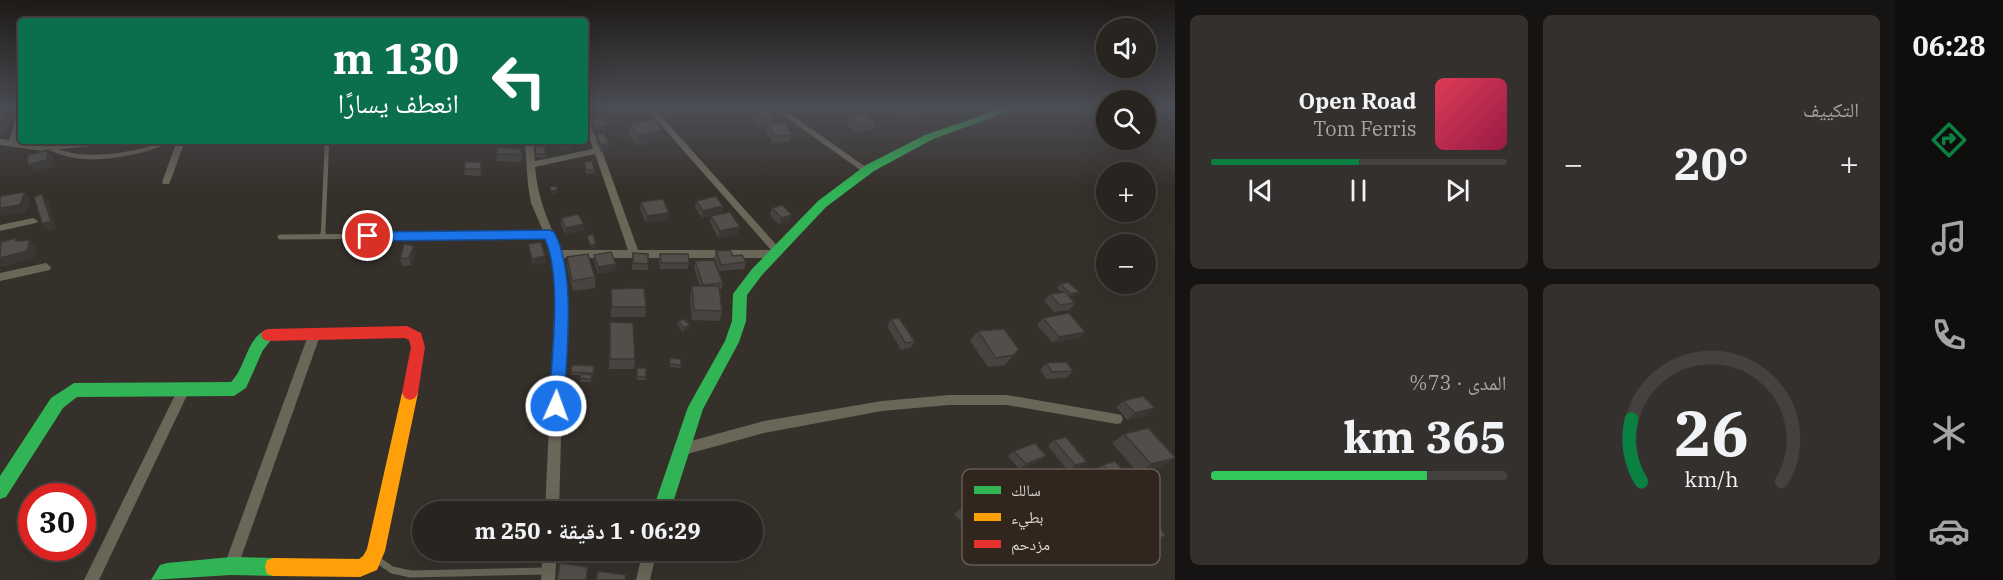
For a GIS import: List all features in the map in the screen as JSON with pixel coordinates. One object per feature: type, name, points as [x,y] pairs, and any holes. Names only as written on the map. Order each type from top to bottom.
[{"type":"street","points":[[592,135],[634,254]]},
{"type":"street","points":[[673,135],[775,252]]},
{"type":"street","points":[[816,135],[866,170]]},
{"type":"street","points":[[664,501],[696,407],[732,342],[739,321],[740,294],[775,252],[825,202],[866,170],[934,135]]},
{"type":"street","points":[[0,142],[17,142]]},
{"type":"street","points":[[28,144],[50,148],[85,144]]},
{"type":"street","points":[[166,182],[181,144]]},
{"type":"street","points":[[530,144],[536,203],[558,254],[560,295],[552,501]]},
{"type":"street","points":[[531,165],[598,152]]},
{"type":"street","points":[[0,228],[33,221]]},
{"type":"street","points":[[558,254],[775,252]]},
{"type":"street","points":[[0,277],[46,267]]},
{"type":"street","points":[[0,491],[57,403],[74,390],[237,388],[265,336],[407,332],[416,337],[418,342],[415,369],[374,557],[370,563],[360,568],[231,566],[175,570],[167,572],[160,580]]},
{"type":"street","points":[[231,566],[315,333]]},
{"type":"street","points":[[91,580],[184,388]]},
{"type":"street","points":[[680,450],[774,425],[882,406],[937,400],[1007,400],[1117,420]]},
{"type":"street","points":[[643,580],[647,561]]},
{"type":"lane","points":[[50,148],[77,156],[139,150],[162,144]]},
{"type":"lane","points":[[323,236],[327,144]]},
{"type":"lane","points":[[280,237],[550,235]]},
{"type":"lane","points":[[374,557],[392,570],[411,574],[548,575]]},
{"type":"building","points":[[596,135],[605,135],[609,143],[601,145]]},
{"type":"building","points":[[536,146],[546,147],[544,154],[535,154]]},
{"type":"building","points":[[498,147],[521,149],[520,155],[496,154]]},
{"type":"building","points":[[48,150],[47,160],[27,165],[28,155]]},
{"type":"building","points":[[592,161],[594,170],[586,170],[584,162]]},
{"type":"building","points":[[465,162],[481,162],[480,169],[464,169]]},
{"type":"building","points":[[556,186],[558,190],[551,191],[549,187]]},
{"type":"building","points":[[25,192],[20,205],[0,208],[1,196]]},
{"type":"building","points":[[42,194],[51,221],[42,224],[34,197]]},
{"type":"building","points":[[716,196],[723,206],[703,211],[696,201]]},
{"type":"building","points":[[663,199],[669,213],[647,216],[641,202]]},
{"type":"building","points":[[782,205],[792,215],[782,218],[772,208]]},
{"type":"building","points":[[730,212],[740,227],[720,231],[711,216]]},
{"type":"building","points":[[578,214],[584,224],[566,228],[561,218]]},
{"type":"building","points":[[593,234],[596,244],[590,245],[587,236]]},
{"type":"building","points":[[17,238],[16,241],[30,240],[27,251],[0,258],[1,242]]},
{"type":"building","points":[[541,242],[545,256],[532,259],[528,244]]},
{"type":"building","points":[[404,244],[414,246],[409,258],[400,259]]},
{"type":"building","points":[[730,250],[733,256],[742,255],[746,262],[721,265],[716,251]]},
{"type":"building","points":[[611,252],[616,264],[598,267],[594,255]]},
{"type":"building","points":[[633,253],[648,254],[648,264],[633,263]]},
{"type":"building","points":[[588,254],[595,277],[572,281],[567,257]]},
{"type":"building","points":[[660,254],[688,254],[689,263],[661,263]]},
{"type":"building","points":[[714,260],[723,283],[703,285],[695,261]]},
{"type":"building","points":[[1068,282],[1079,292],[1071,294],[1060,284]]},
{"type":"building","points":[[692,286],[719,286],[722,311],[694,310]]},
{"type":"building","points":[[644,288],[646,307],[612,307],[611,289]]},
{"type":"building","points":[[1065,292],[1075,303],[1060,305],[1050,294]]},
{"type":"building","points":[[1069,313],[1085,332],[1059,337],[1043,318]]},
{"type":"building","points":[[899,318],[915,342],[905,343],[891,319]]},
{"type":"building","points":[[684,319],[690,325],[684,328],[678,321]]},
{"type":"building","points":[[610,322],[633,323],[635,359],[610,359]]},
{"type":"building","points":[[1004,329],[1019,349],[1014,355],[996,358],[978,331]]},
{"type":"building","points":[[670,358],[681,359],[681,365],[670,364]]},
{"type":"building","points":[[1067,362],[1073,371],[1052,372],[1046,363]]},
{"type":"building","points":[[572,365],[594,366],[593,373],[571,372]]},
{"type":"building","points":[[637,368],[646,368],[646,377],[637,377]]},
{"type":"building","points":[[581,374],[592,375],[591,379],[580,378]]},
{"type":"building","points":[[1143,396],[1155,408],[1135,413],[1123,401]]},
{"type":"building","points":[[1148,428],[1175,458],[1151,464],[1124,434]]},
{"type":"building","points":[[1066,437],[1087,462],[1075,465],[1054,440]]},
{"type":"building","points":[[1035,443],[1046,456],[1026,464],[1014,451]]},
{"type":"building","points":[[1115,461],[1122,469],[1107,469],[1103,465]]},
{"type":"building","points":[[1160,528],[1166,536],[1160,537]]},
{"type":"building","points":[[560,563],[588,567],[586,580],[557,580]]},
{"type":"building","points":[[598,571],[626,575],[625,580],[596,580]]},
{"type":"traffic: fast","points":[[665,501],[696,407],[732,342],[739,321],[740,294],[757,272],[822,204],[870,168],[935,135]]},
{"type":"traffic: fast","points":[[0,491],[57,403],[74,390],[234,389],[245,376],[257,347],[268,335]]},
{"type":"traffic: fast","points":[[160,580],[167,572],[175,570],[231,566],[274,567]]},
{"type":"traffic: slow","points":[[274,567],[360,568],[370,563],[376,551],[410,393]]},
{"type":"traffic: jam","points":[[268,335],[407,332],[416,337],[418,347],[410,393]]},
{"type":"route","points":[[368,236],[550,235],[558,254],[560,295],[556,406]]}]
